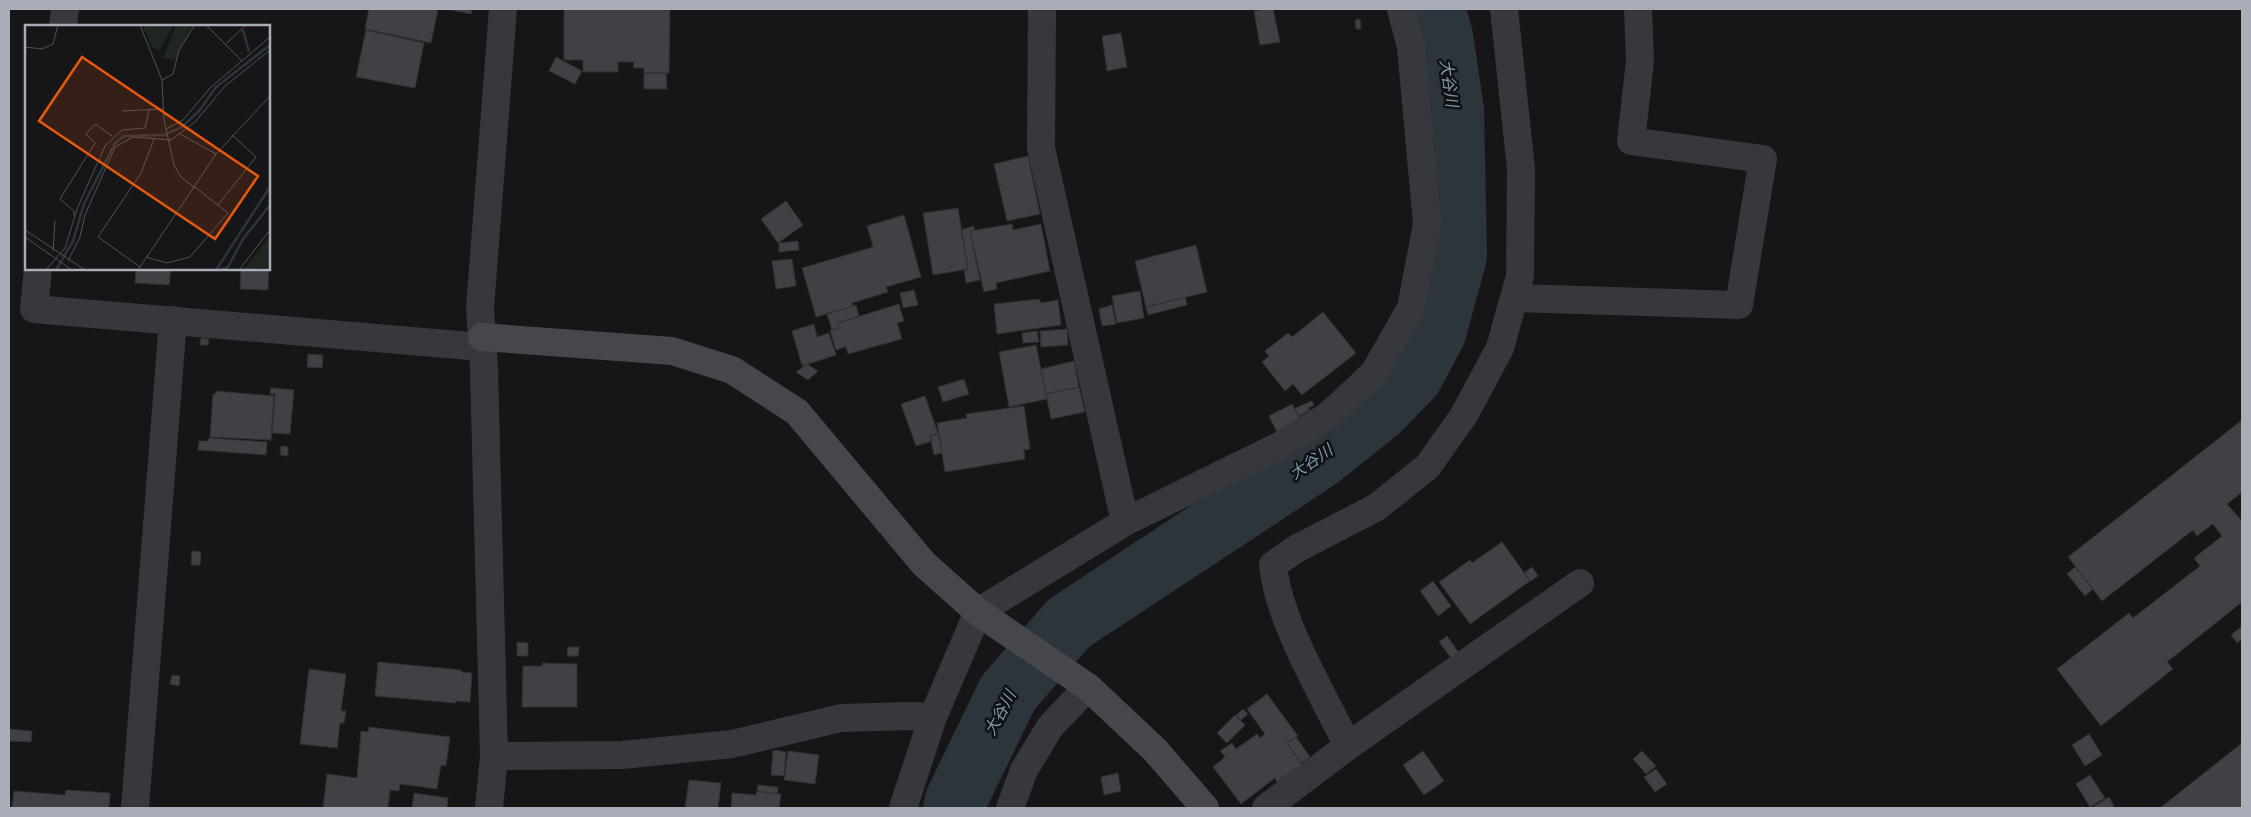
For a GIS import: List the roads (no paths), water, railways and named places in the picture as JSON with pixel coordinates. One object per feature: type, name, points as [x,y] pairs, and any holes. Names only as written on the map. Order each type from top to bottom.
[{"type":"street","points":[[64,25],[65,9]]},
{"type":"street","points":[[489,808],[494,756],[480,308],[503,9]]},
{"type":"street","points":[[1042,9],[1041,148],[1125,522]]},
{"type":"street","points":[[904,808],[933,717],[978,612],[1125,522],[1281,444],[1329,415],[1374,373],[1412,308],[1427,224],[1411,47],[1401,9]]},
{"type":"street","points":[[1348,746],[1297,642],[1274,584],[1272,564],[1296,549],[1377,507],[1428,466],[1464,415],[1500,348],[1520,276],[1520,169],[1504,9]]},
{"type":"street","points":[[1514,298],[1739,305],[1763,159],[1631,141],[1640,61],[1638,9]]},
{"type":"street","points":[[38,270],[34,309],[482,342],[672,351],[732,370],[798,412],[924,564],[978,612],[1079,682],[1155,750],[1205,808]]},
{"type":"street","points":[[135,808],[172,320]]},
{"type":"street","points":[[1266,808],[1348,746],[1580,583]]},
{"type":"street","points":[[1010,808],[1024,770],[1079,682]]},
{"type":"street","points":[[494,756],[622,755],[732,744],[841,718],[933,717]]},
{"type":"waterway","name":"大谷川","points":[[954,808],[956,800],[1008,693],[1069,623],[1319,458],[1378,411],[1412,376],[1435,333],[1456,256],[1453,110],[1442,36],[1434,9]]}]
